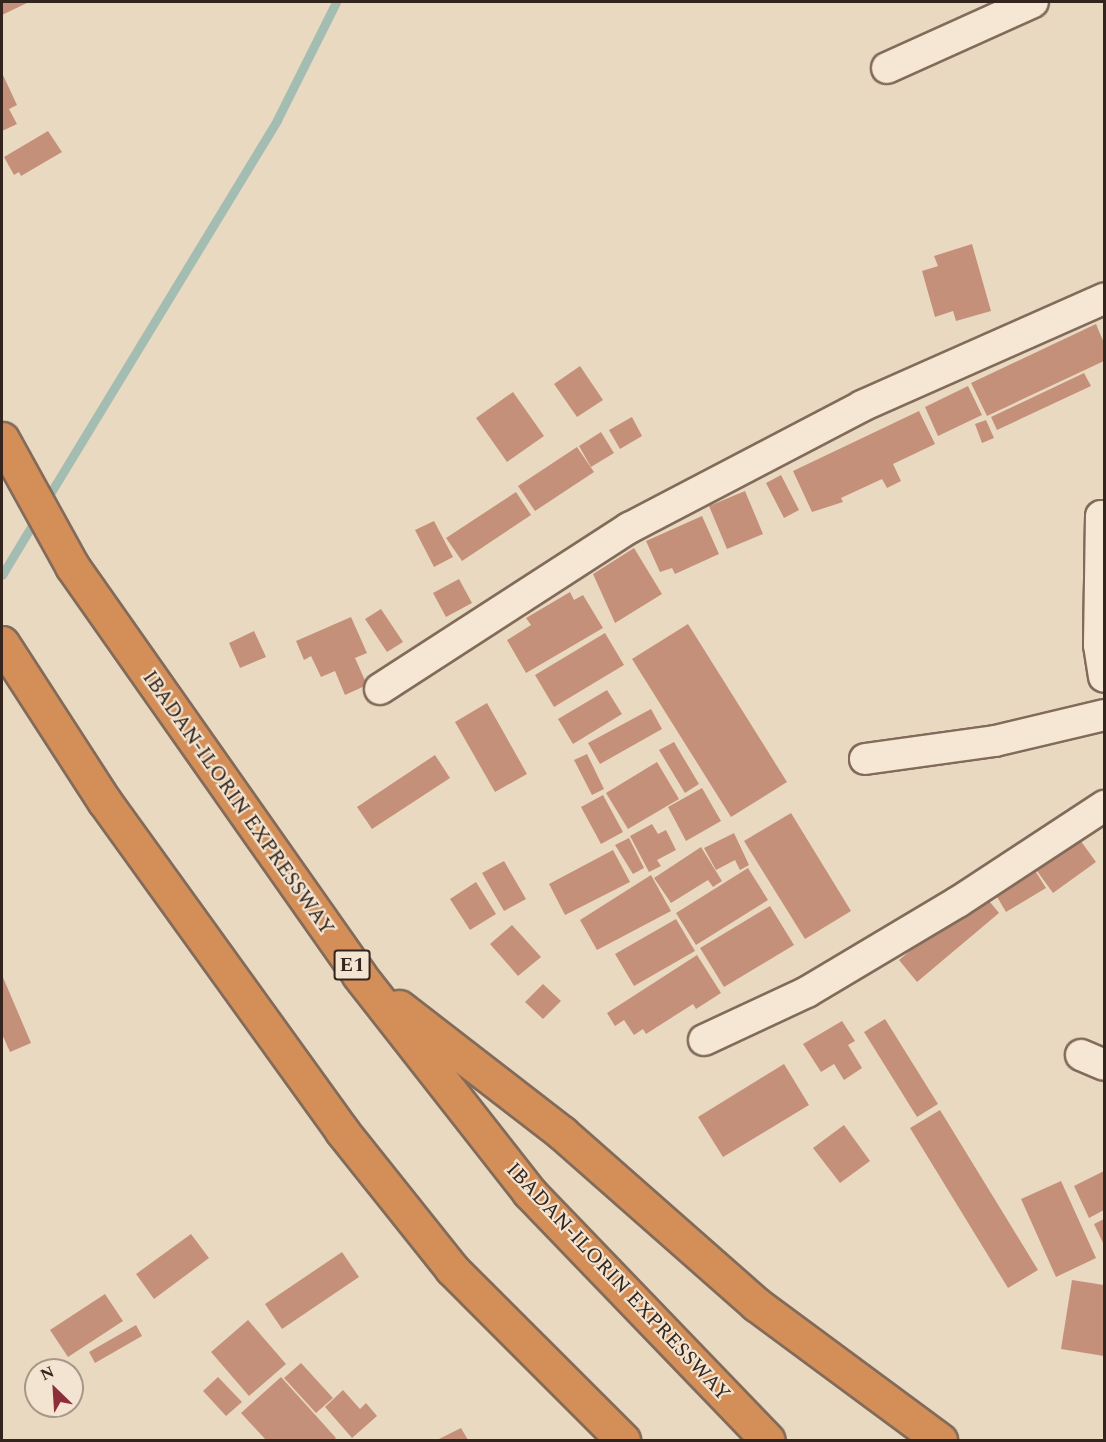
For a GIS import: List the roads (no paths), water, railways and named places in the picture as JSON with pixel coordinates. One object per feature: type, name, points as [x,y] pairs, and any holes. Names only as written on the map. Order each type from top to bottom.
[{"type":"highway","name":"IBADAN-ILORIN EXPRESSWAY","points":[[2,439],[72,566],[359,975],[529,1192],[768,1440]]},
{"type":"highway","points":[[2,644],[105,802],[342,1131],[452,1269],[623,1440]]},
{"type":"highway","points":[[359,975],[562,1132],[756,1304],[940,1440]]},
{"type":"lane","points":[[887,68],[1033,2]]},
{"type":"lane","points":[[380,689],[640,523],[862,406],[1104,299]]},
{"type":"lane","points":[[1101,516],[1099,645],[1104,677]]},
{"type":"lane","points":[[866,759],[995,741],[1104,715]]},
{"type":"lane","points":[[704,1040],[807,992],[958,902],[1104,806]]},
{"type":"waterway","points":[[45,502],[277,120],[336,2]]},
{"type":"waterway","points":[[2,575],[37,517]]}]
